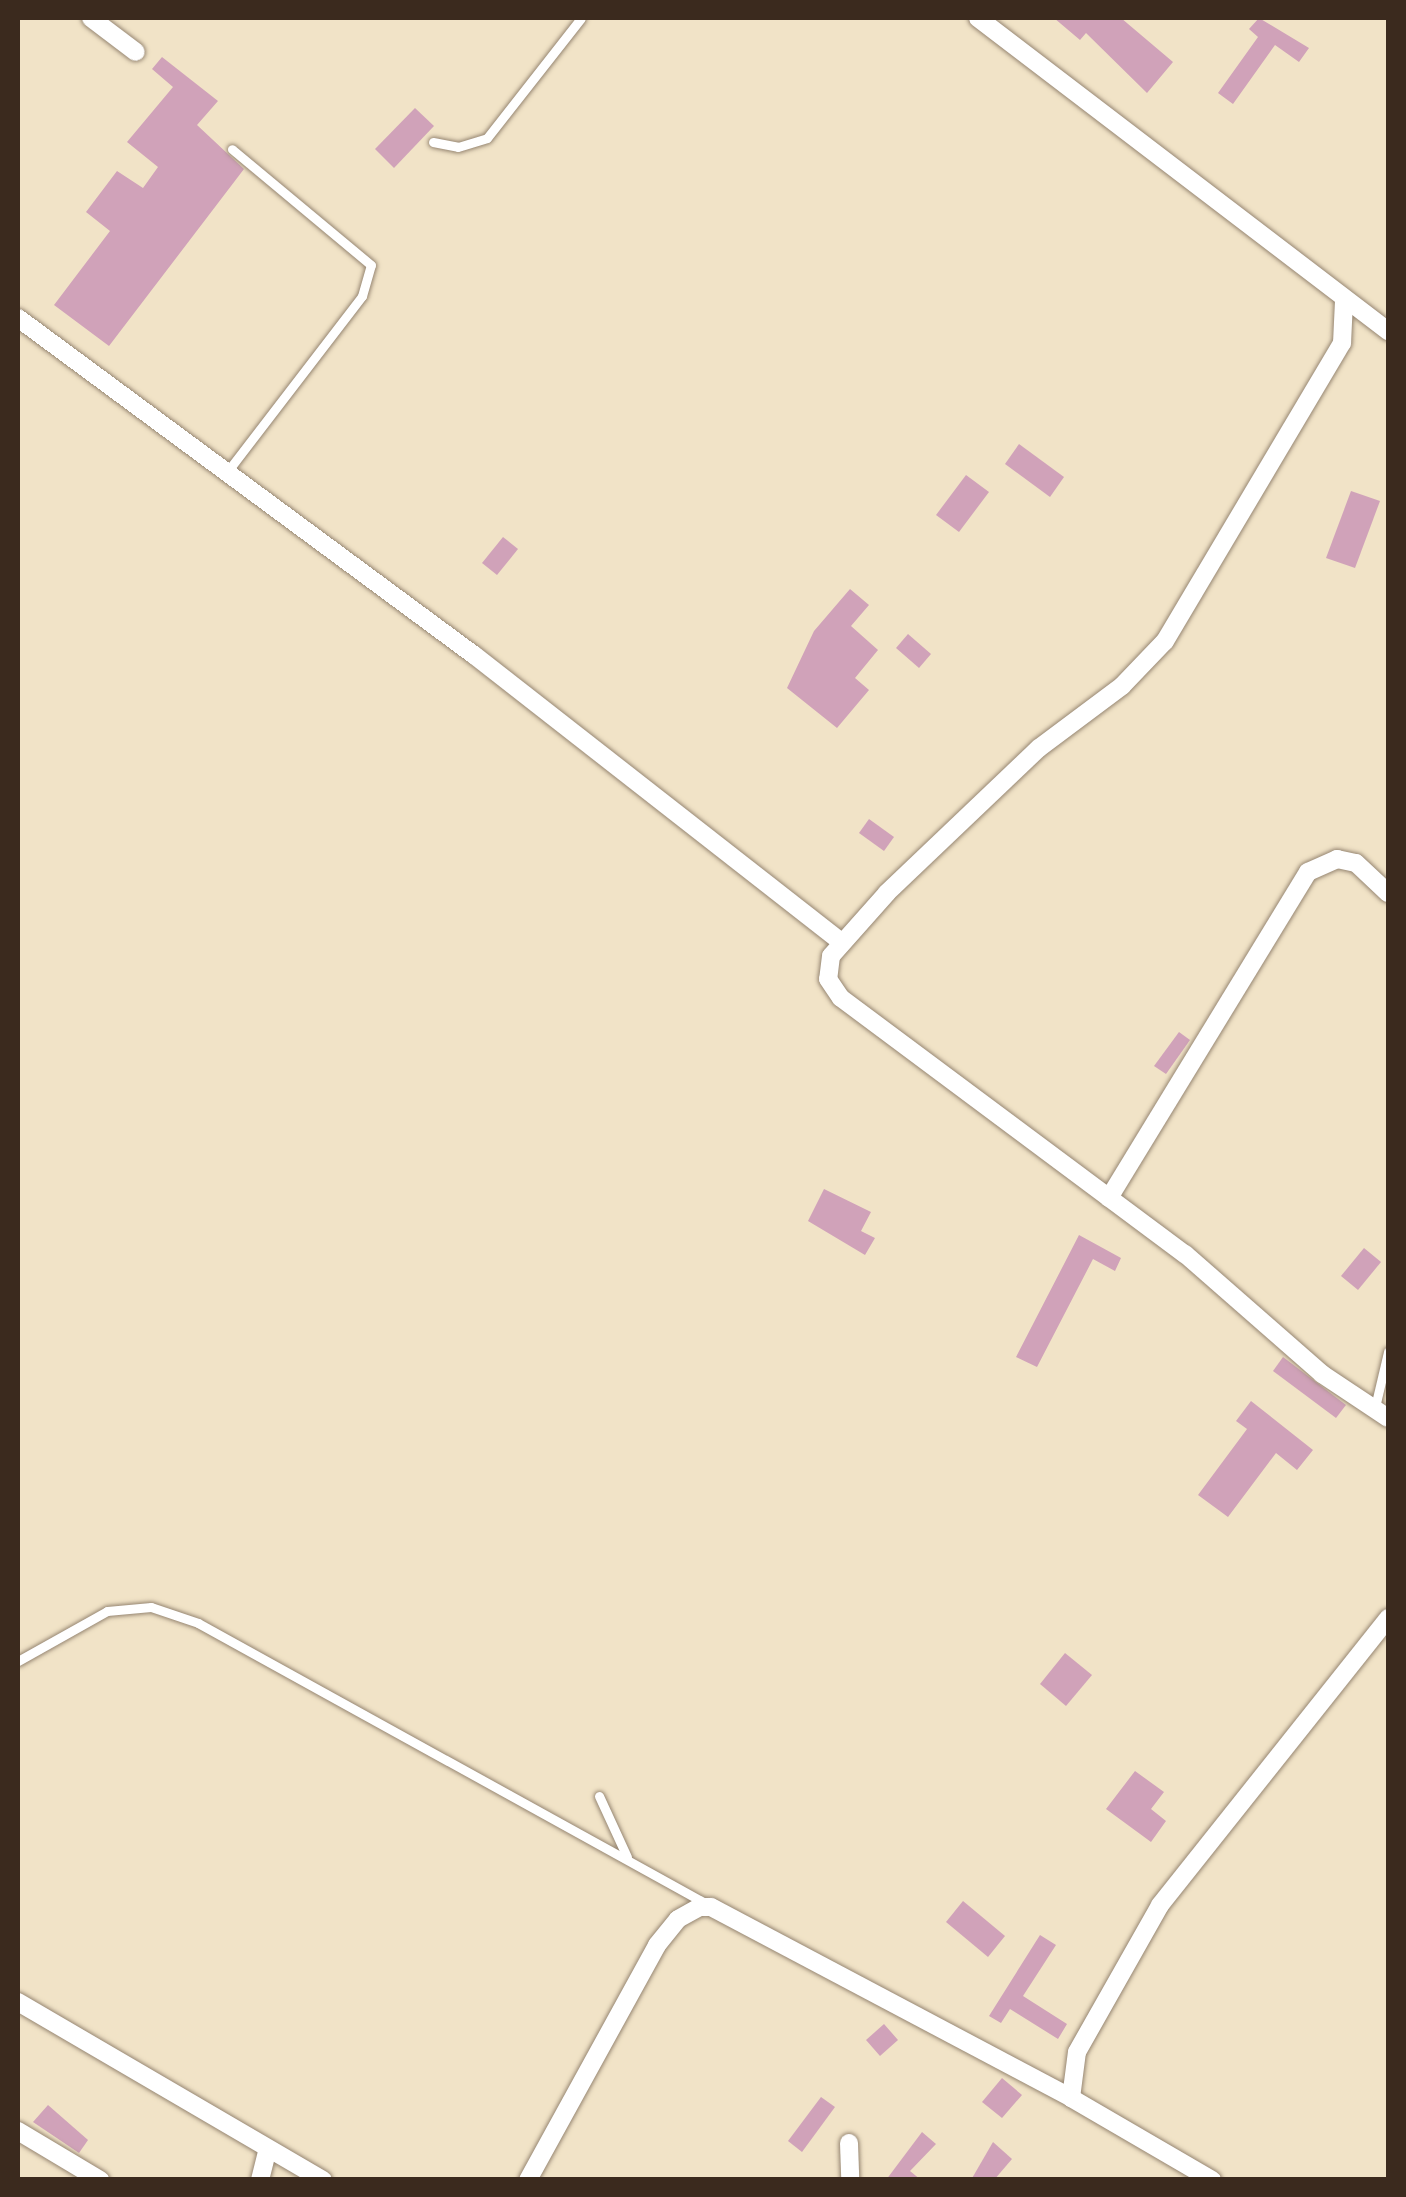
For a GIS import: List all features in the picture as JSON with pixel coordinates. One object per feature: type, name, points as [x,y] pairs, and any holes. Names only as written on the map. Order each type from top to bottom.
[{"type":"street","points":[[91,18],[136,52]]},
{"type":"street","points":[[978,18],[1388,331]]},
{"type":"street","points":[[1344,301],[1342,343],[1165,641],[1122,686],[975,807],[842,942],[828,969],[833,990],[1109,1198],[1381,1414]]},
{"type":"street","points":[[18,318],[227,472],[842,942]]},
{"type":"street","points":[[1109,1198],[1308,872],[1337,859],[1356,864],[1388,892]]},
{"type":"street","points":[[1072,2098],[1077,2052],[1160,1906],[1388,1618]]},
{"type":"street","points":[[528,2180],[656,1945],[688,1912],[711,1907],[1072,2098],[1212,2180]]},
{"type":"street","points":[[18,2002],[323,2180]]},
{"type":"street","points":[[18,2132],[100,2180]]},
{"type":"street","points":[[849,2143],[850,2180]]},
{"type":"street","points":[[260,2180],[268,2148]]},
{"type":"lane","points":[[433,142],[458,147],[486,138],[580,18]]},
{"type":"lane","points":[[227,472],[362,296],[370,266],[232,149]]},
{"type":"lane","points":[[1381,1414],[1388,1352]]},
{"type":"lane","points":[[18,1661],[107,1611],[151,1607],[198,1624],[711,1907]]},
{"type":"lane","points":[[599,1796],[629,1860]]},
{"type":"building","points":[[1054,18],[1121,18],[1173,62],[1147,93],[1086,33],[1080,40]]},
{"type":"building","points":[[1259,18],[1309,48],[1299,62],[1275,45],[1233,104],[1218,93],[1258,37],[1249,29]]},
{"type":"building","points":[[162,57],[218,101],[197,125],[244,169],[109,346],[54,305],[110,231],[86,212],[117,171],[143,188],[158,167],[127,142],[173,87],[152,69]]},
{"type":"building","points":[[415,108],[434,126],[394,168],[375,149]]},
{"type":"building","points":[[1019,444],[1064,477],[1050,497],[1005,464]]},
{"type":"building","points":[[966,475],[989,492],[959,532],[936,515]]},
{"type":"building","points":[[1351,491],[1380,501],[1355,568],[1326,558]]},
{"type":"building","points":[[503,537],[518,549],[497,575],[482,563]]},
{"type":"building","points":[[850,589],[869,605],[851,626],[878,650],[855,678],[869,690],[837,728],[787,688],[814,631]]},
{"type":"building","points":[[908,634],[931,654],[919,668],[896,648]]},
{"type":"building","points":[[869,819],[894,837],[884,851],[859,833]]},
{"type":"building","points":[[1179,1032],[1190,1040],[1166,1074],[1154,1066]]},
{"type":"building","points":[[824,1189],[871,1212],[861,1231],[875,1238],[865,1255],[808,1221]]},
{"type":"building","points":[[1079,1235],[1121,1258],[1115,1271],[1093,1259],[1037,1367],[1016,1357]]},
{"type":"building","points":[[1364,1248],[1381,1262],[1358,1290],[1341,1276]]},
{"type":"building","points":[[1283,1357],[1346,1405],[1336,1418],[1273,1371]]},
{"type":"building","points":[[1251,1401],[1313,1450],[1297,1470],[1276,1453],[1228,1517],[1198,1495],[1247,1429],[1236,1421]]},
{"type":"building","points":[[1065,1653],[1092,1675],[1066,1706],[1040,1684]]},
{"type":"building","points":[[1135,1771],[1164,1792],[1151,1809],[1166,1821],[1151,1842],[1106,1809]]},
{"type":"building","points":[[963,1901],[1005,1936],[988,1957],[946,1922]]},
{"type":"building","points":[[1040,1935],[1056,1945],[1023,1996],[1067,2024],[1058,2039],[1010,2009],[1001,2023],[989,2016]]},
{"type":"building","points":[[884,2024],[898,2040],[880,2056],[866,2040]]},
{"type":"building","points":[[1002,2078],[1022,2095],[1002,2118],[982,2102]]},
{"type":"building","points":[[821,2097],[835,2107],[802,2152],[788,2141]]},
{"type":"building","points":[[48,2105],[88,2140],[79,2153],[33,2122]]},
{"type":"building","points":[[922,2132],[936,2144],[910,2171],[921,2180],[886,2180]]},
{"type":"building","points":[[993,2142],[1012,2159],[994,2180],[971,2180]]}]
